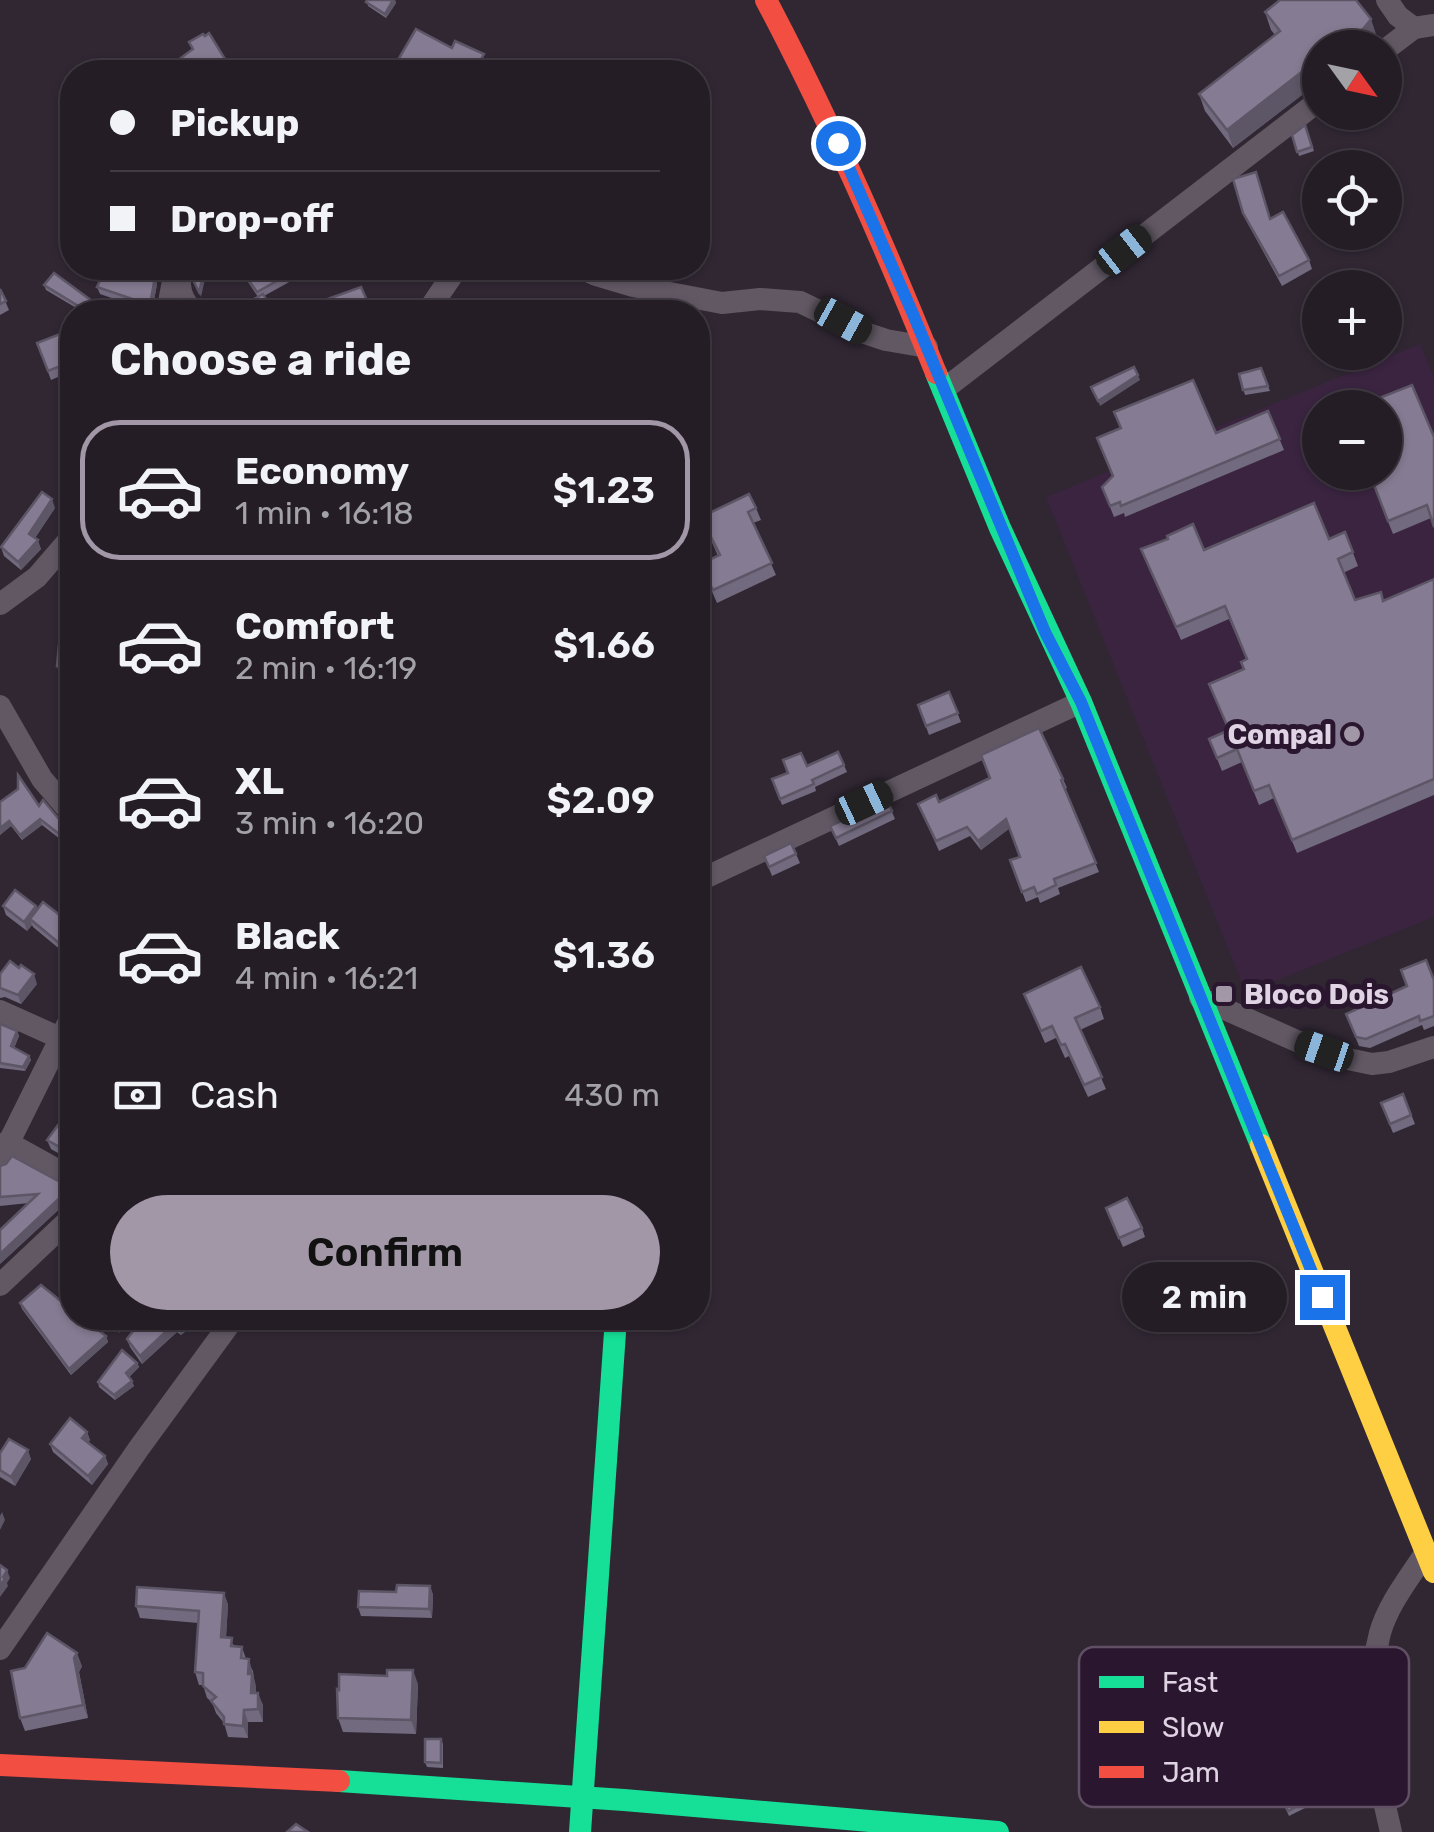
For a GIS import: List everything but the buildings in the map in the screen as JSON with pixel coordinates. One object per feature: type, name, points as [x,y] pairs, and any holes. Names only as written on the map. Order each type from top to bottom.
[{"type":"main road","points":[[766,0],[804,66],[870,213],[1045,632],[1081,702],[1430,1562]]},
{"type":"main road","points":[[580,1832],[615,1330]]},
{"type":"main road","points":[[0,1765],[581,1796],[998,1832]]},
{"type":"street","points":[[1387,0],[1398,16],[1427,28]]},
{"type":"street","points":[[1402,41],[1427,28]]},
{"type":"street","points":[[943,390],[1302,114]]},
{"type":"street","points":[[613,280],[706,300]]},
{"type":"street","points":[[710,301],[770,298],[800,302],[865,333],[927,347]]},
{"type":"street","points":[[0,604],[37,577],[60,550]]},
{"type":"street","points":[[710,875],[1081,702]]},
{"type":"street","points":[[0,706],[42,779],[60,800]]},
{"type":"street","points":[[1200,998],[1348,1059],[1372,1064],[1390,1062],[1434,1047]]},
{"type":"street","points":[[0,1010],[60,1038],[3,1151],[60,1173]]},
{"type":"street","points":[[0,1285],[60,1228]]},
{"type":"street","points":[[0,1649],[138,1448],[225,1330]]},
{"type":"street","points":[[1377,1647],[1381,1629],[1430,1562]]},
{"type":"street","points":[[1385,1807],[1392,1832]]},
{"type":"shaded area","points":[[1420,344],[1434,378],[1434,917],[1246,993],[1046,497],[1302,392],[1302,490],[1402,490],[1402,390],[1308,390],[1356,370],[1402,370],[1402,351]]},
{"type":"traffic: fast","points":[[936,373],[1000,528],[1081,702],[1261,1145]]},
{"type":"traffic: fast","points":[[580,1832],[615,1330]]},
{"type":"traffic: fast","points":[[339,1781],[624,1800],[998,1832]]},
{"type":"traffic: slow","points":[[1261,1145],[1434,1572]]},
{"type":"traffic: jam","points":[[766,0],[856,184],[936,373]]},
{"type":"traffic: jam","points":[[0,1765],[339,1781]]},
{"type":"place","name":"Compal","points":[[1352,734]]},
{"type":"place","name":"Bloco Dois","points":[[1224,994]]},
{"type":"route","points":[[838,143],[1045,632],[1081,702],[1322,1297]]}]
